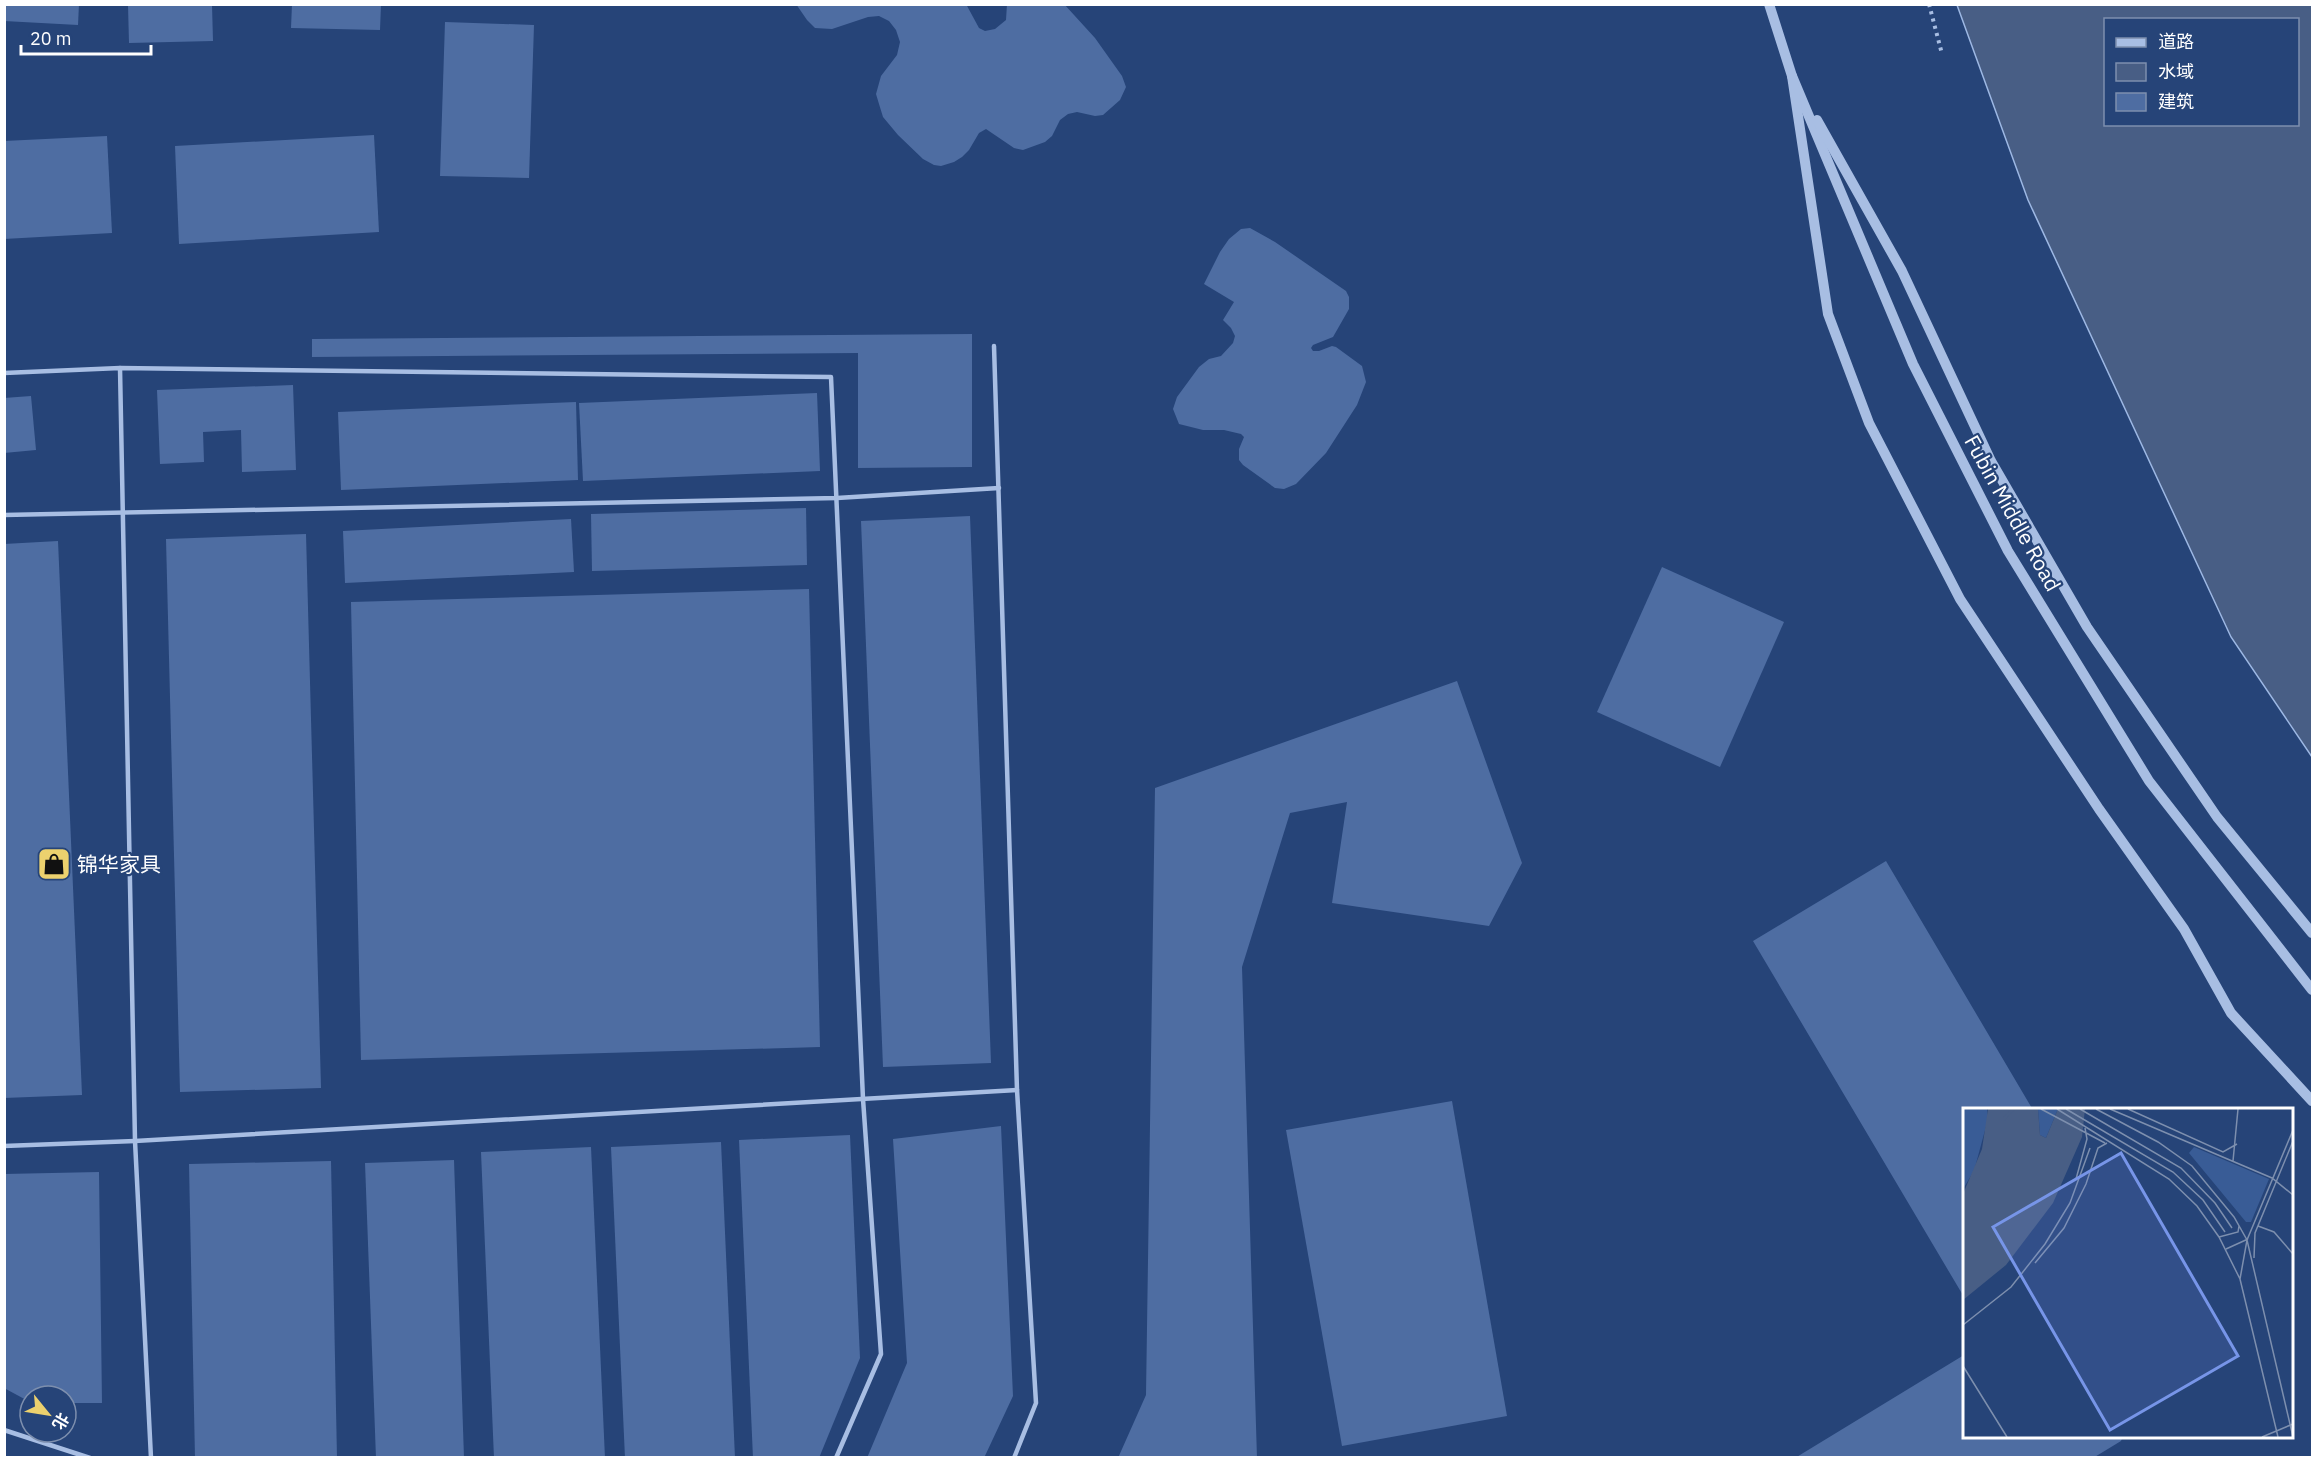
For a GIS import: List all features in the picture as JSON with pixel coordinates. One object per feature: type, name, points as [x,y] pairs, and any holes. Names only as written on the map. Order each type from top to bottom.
[{"type":"street","name":"Fubin Middle Road","points":[[1769,4],[1792,76],[1913,364],[2008,551],[2149,781],[2313,990]]},
{"type":"street","points":[[1792,76],[1902,272],[1991,461],[2087,627],[2217,817],[2313,933]]},
{"type":"street","points":[[1792,76],[1828,314],[1869,423],[1960,599],[2099,809],[2184,929],[2231,1013],[2313,1101]]},
{"type":"lane","points":[[994,346],[1017,1090],[1036,1403],[1014,1458]]},
{"type":"lane","points":[[4,373],[120,368],[831,377],[863,1099],[881,1354],[836,1458]]},
{"type":"lane","points":[[120,368],[135,1141],[151,1458]]},
{"type":"lane","points":[[4,515],[837,498],[999,488]]},
{"type":"lane","points":[[4,1146],[135,1141],[1017,1090]]},
{"type":"lane","points":[[4,1430],[90,1458]]},
{"type":"path","points":[[1929,4],[1942,54]]},
{"type":"water","points":[[1957,5],[2312,5],[2312,757],[2231,637],[2028,200]]},
{"type":"building","points":[[4,4],[79,4],[78,25],[4,21]]},
{"type":"building","points":[[292,4],[381,4],[380,30],[291,28]]},
{"type":"building","points":[[796,4],[966,4],[979,28],[985,31],[995,29],[1006,20],[1007,4],[1064,4],[1095,38],[1122,76],[1126,87],[1120,100],[1103,115],[1095,116],[1077,112],[1068,114],[1060,120],[1052,136],[1045,142],[1023,150],[1014,148],[986,129],[979,133],[962,157],[941,166],[934,165],[923,159],[883,117],[876,94],[881,76],[897,55],[900,42],[896,30],[889,21],[879,16],[868,17],[832,29],[815,28]]},
{"type":"building","points":[[128,5],[212,5],[213,41],[129,43]]},
{"type":"building","points":[[445,22],[534,25],[529,178],[440,176]]},
{"type":"building","points":[[374,135],[379,232],[179,244],[175,146]]},
{"type":"building","points":[[107,136],[112,233],[4,239],[4,141]]},
{"type":"building","points":[[1250,228],[1275,242],[1346,291],[1349,297],[1349,309],[1333,337],[1311,348],[1313,351],[1319,351],[1332,346],[1336,347],[1362,366],[1366,382],[1357,405],[1326,453],[1296,484],[1284,489],[1275,488],[1239,460],[1239,449],[1244,437],[1241,434],[1224,430],[1203,430],[1179,424],[1173,409],[1177,397],[1199,367],[1209,359],[1221,356],[1233,343],[1235,336],[1223,320],[1234,302],[1204,284],[1229,239],[1241,229]]},
{"type":"building","points":[[972,334],[972,467],[858,468],[858,353],[312,357],[312,339]]},
{"type":"building","points":[[293,385],[296,470],[242,472],[241,430],[203,432],[204,462],[160,464],[157,390]]},
{"type":"building","points":[[817,393],[820,471],[583,481],[579,403]]},
{"type":"building","points":[[31,396],[36,450],[4,453],[4,398]]},
{"type":"building","points":[[576,402],[578,480],[341,490],[338,412]]},
{"type":"building","points":[[806,508],[807,565],[592,571],[591,514]]},
{"type":"building","points":[[970,516],[991,1063],[883,1067],[861,521]]},
{"type":"building","points":[[571,519],[574,572],[345,583],[343,531]]},
{"type":"building","points":[[306,534],[321,1088],[180,1092],[166,539]]},
{"type":"building","points":[[58,541],[82,1095],[4,1098],[4,544]]},
{"type":"building","points":[[1662,567],[1784,622],[1720,767],[1597,712]]},
{"type":"building","points":[[809,589],[820,1047],[361,1060],[351,602]]},
{"type":"building","points":[[1457,681],[1522,863],[1489,926],[1332,903],[1347,802],[1290,813],[1242,967],[1257,1458],[1118,1458],[1146,1395],[1155,788]]},
{"type":"building","points":[[1886,861],[2032,1108],[1963,1108],[1963,1295],[1753,941]]},
{"type":"building","points":[[1452,1101],[1507,1416],[1342,1446],[1286,1130]]},
{"type":"building","points":[[1001,1126],[1013,1396],[984,1458],[867,1458],[907,1363],[893,1139]]},
{"type":"building","points":[[850,1135],[860,1358],[819,1458],[753,1458],[739,1140]]},
{"type":"building","points":[[721,1142],[735,1458],[625,1458],[611,1147]]},
{"type":"building","points":[[591,1147],[605,1458],[494,1458],[481,1152]]},
{"type":"building","points":[[454,1160],[464,1458],[376,1458],[365,1163]]},
{"type":"building","points":[[331,1161],[337,1458],[195,1458],[189,1164]]},
{"type":"building","points":[[99,1172],[102,1403],[78,1403],[78,1384],[18,1384],[18,1396],[4,1388],[4,1174]]},
{"type":"building","points":[[1963,1356],[1963,1438],[2122,1438],[2093,1458],[1795,1458]]},
{"type":"place","name":"锦华家具","points":[[54,864]]}]
